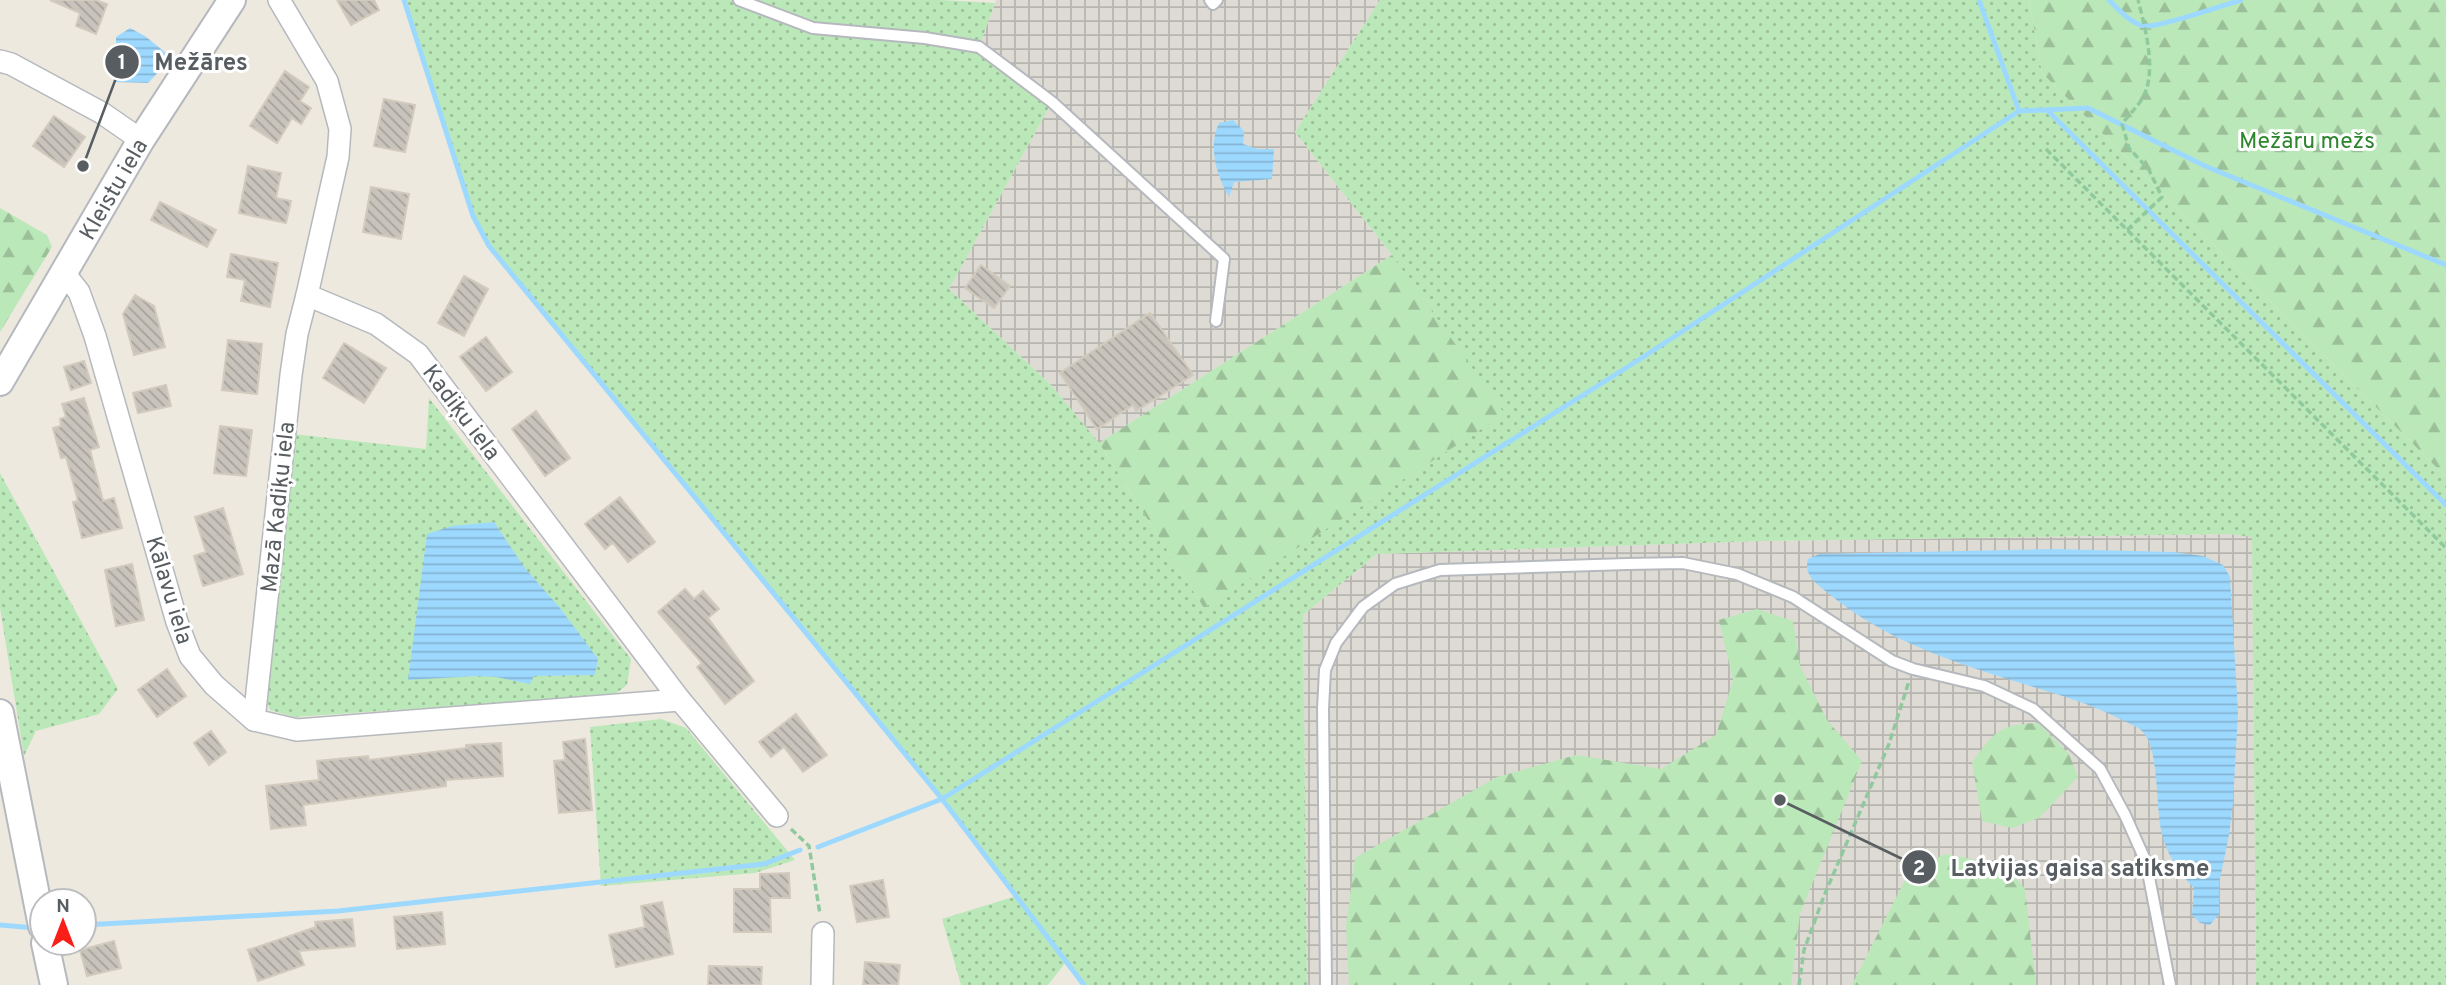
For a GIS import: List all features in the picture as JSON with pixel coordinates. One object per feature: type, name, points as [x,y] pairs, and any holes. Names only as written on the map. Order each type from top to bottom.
[{"type":"street","name":"Kleistu iela","points":[[0,382],[141,140],[232,0]]},
{"type":"street","points":[[279,0],[327,80],[340,129],[338,157],[307,295]]},
{"type":"street","points":[[0,61],[11,64],[102,113],[141,140]]},
{"type":"street","name":"Kālavu iela","points":[[64,273],[79,292],[95,337],[177,622],[190,656],[214,685],[254,720],[297,730],[680,700]]},
{"type":"street","name":"Kadiķu iela","points":[[307,295],[376,324],[418,354],[680,700],[777,816]]},
{"type":"street","name":"Mazā Kadiķu iela","points":[[254,720],[291,374],[307,295]]},
{"type":"street","points":[[0,713],[34,887]]},
{"type":"street","points":[[822,985],[824,933]]},
{"type":"street","points":[[49,957],[54,985]]},
{"type":"lane","points":[[739,0],[813,28],[925,38],[979,47],[1052,102],[1224,260],[1216,321]]},
{"type":"lane","points":[[1209,0],[1213,4],[1217,0]]},
{"type":"lane","points":[[1326,985],[1323,709],[1325,670],[1336,643],[1363,607],[1395,584],[1440,570],[1683,563],[1737,574],[1793,597],[1892,661],[1984,687],[2033,709],[2100,769],[2125,815],[2146,862],[2170,985]]},
{"type":"path","points":[[2127,229],[2162,197],[2149,170],[2129,148],[2122,124],[2141,102],[2147,84],[2151,51],[2138,0]]},
{"type":"path","points":[[2046,149],[2446,548]]},
{"type":"path","points":[[1799,985],[1804,950],[1824,896],[1889,744],[1913,669]]},
{"type":"path","points":[[777,816],[809,846],[824,933]]},
{"type":"shaded area","points":[[996,0],[1380,0],[1295,132],[1392,255],[1099,443],[1052,386],[949,289],[1052,102],[979,47]]},
{"type":"shaded area","points":[[2230,534],[2252,536],[2256,985],[1307,985],[1303,615],[1377,554],[1761,541]]},
{"type":"green space","points":[[404,0],[941,0],[995,3],[979,47],[1052,102],[949,289],[1052,386],[1099,443],[1204,608],[1392,255],[1295,132],[1380,0],[2029,0],[2042,73],[2446,477],[2446,985],[2256,985],[2252,537],[2230,534],[1761,541],[1377,554],[1303,615],[1307,985],[1084,985],[1066,962],[1048,985],[961,985],[942,919],[1016,896],[942,799],[489,246],[473,216]]},
{"type":"green space","name":"Mežāru mežs","points":[[2029,0],[2446,0],[2446,477],[2042,73]]},
{"type":"green space","points":[[0,208],[47,235],[52,247],[0,332]]},
{"type":"green space","points":[[1392,255],[1505,414],[1204,608],[1099,443]]},
{"type":"green space","points":[[429,398],[631,659],[627,685],[614,695],[294,717],[270,710],[264,693],[293,434],[426,449]]},
{"type":"green space","points":[[0,473],[118,689],[99,714],[36,731],[24,756],[0,608]]},
{"type":"green space","points":[[1757,609],[1793,621],[1800,666],[1827,720],[1862,761],[1800,914],[1791,985],[1349,985],[1346,926],[1355,858],[1497,777],[1576,755],[1661,769],[1716,735],[1733,680],[1719,620]]},
{"type":"green space","points":[[661,719],[686,728],[795,860],[755,873],[601,886],[590,727]]},
{"type":"green space","points":[[2038,723],[2069,754],[2078,777],[2039,818],[2012,828],[1982,821],[1972,762],[1986,743],[1999,732],[2015,725]]},
{"type":"green space","points":[[1945,854],[2005,865],[2025,889],[2036,985],[1852,985],[1909,872]]},
{"type":"water","points":[[130,28],[166,53],[163,67],[148,83],[116,82],[116,37]]},
{"type":"water","points":[[1233,120],[1244,131],[1243,144],[1257,149],[1274,149],[1272,179],[1234,182],[1229,197],[1217,170],[1214,141],[1219,123]]},
{"type":"water","points":[[494,522],[524,567],[560,608],[598,659],[595,675],[534,676],[530,684],[477,676],[408,680],[427,534],[452,526]]},
{"type":"water","points":[[2052,549],[2173,552],[2203,556],[2223,565],[2230,577],[2238,712],[2233,803],[2219,884],[2219,914],[2210,925],[2200,923],[2192,915],[2194,888],[2174,863],[2164,842],[2152,751],[2142,731],[2092,706],[1972,668],[1896,637],[1850,610],[1812,579],[1807,570],[1808,559],[1819,554]]},
{"type":"building","points":[[50,0],[95,0],[107,4],[96,34],[76,26],[80,13]]},
{"type":"building","points":[[337,0],[374,0],[379,10],[351,25]]},
{"type":"building","points":[[285,71],[309,87],[300,101],[311,108],[301,124],[292,118],[277,143],[250,126]]},
{"type":"building","points":[[384,99],[415,105],[405,152],[374,146]]},
{"type":"building","points":[[54,116],[85,137],[64,167],[33,146]]},
{"type":"building","points":[[248,166],[281,173],[276,198],[291,201],[286,223],[239,213]]},
{"type":"building","points":[[371,187],[409,194],[401,239],[363,232]]},
{"type":"building","points":[[160,202],[216,230],[207,247],[151,220]]},
{"type":"building","points":[[231,254],[278,263],[270,307],[241,301],[245,280],[227,277]]},
{"type":"building","points":[[981,265],[1010,286],[994,308],[965,288]]},
{"type":"building","points":[[464,276],[488,289],[464,336],[438,323]]},
{"type":"building","points":[[135,295],[154,306],[165,347],[134,355],[123,314]]},
{"type":"building","points":[[1150,313],[1193,375],[1136,411],[1133,405],[1097,429],[1060,373]]},
{"type":"building","points":[[486,337],[512,372],[486,391],[460,357]]},
{"type":"building","points":[[228,340],[262,344],[257,394],[222,390]]},
{"type":"building","points":[[344,343],[386,368],[364,403],[323,378]]},
{"type":"building","points":[[84,361],[91,383],[71,390],[64,367]]},
{"type":"building","points":[[166,385],[171,406],[138,413],[133,393]]},
{"type":"building","points":[[84,398],[99,447],[90,450],[103,501],[114,498],[122,528],[82,538],[73,502],[78,501],[66,457],[61,458],[53,428],[61,426],[60,419],[66,417],[62,404]]},
{"type":"building","points":[[536,411],[570,458],[545,476],[512,429]]},
{"type":"building","points":[[220,426],[252,430],[246,476],[214,473]]},
{"type":"building","points":[[620,497],[655,542],[628,562],[613,543],[605,549],[585,524]]},
{"type":"building","points":[[223,508],[243,574],[203,586],[194,556],[206,552],[195,517]]},
{"type":"building","points":[[132,564],[144,620],[116,626],[105,570]]},
{"type":"building","points":[[685,589],[694,599],[703,591],[719,609],[708,618],[754,681],[725,704],[697,667],[702,663],[658,612]]},
{"type":"building","points":[[167,669],[186,696],[157,717],[138,690]]},
{"type":"building","points":[[796,714],[827,755],[803,772],[784,747],[771,757],[759,742]]},
{"type":"building","points":[[211,731],[226,752],[209,765],[194,743]]},
{"type":"building","points":[[585,739],[592,810],[559,813],[554,761],[565,760],[563,742]]},
{"type":"building","points":[[501,743],[503,776],[446,780],[446,786],[303,805],[306,825],[271,829],[266,786],[319,780],[317,761],[368,756],[369,760],[466,748],[466,745]]},
{"type":"building","points":[[789,873],[790,898],[770,898],[771,932],[734,932],[734,889],[760,889],[760,874]]},
{"type":"building","points":[[883,880],[889,917],[857,922],[850,886]]},
{"type":"building","points":[[662,902],[673,954],[616,967],[609,935],[645,927],[641,906]]},
{"type":"building","points":[[442,912],[445,944],[397,949],[394,917]]},
{"type":"building","points":[[352,919],[355,946],[299,951],[304,965],[258,981],[248,950],[316,927],[315,922]]},
{"type":"building","points":[[114,941],[121,968],[87,976],[82,957],[98,957],[98,945]]},
{"type":"building","points":[[865,962],[900,965],[898,985],[863,985]]},
{"type":"building","points":[[709,966],[762,967],[761,985],[708,985]]},
{"type":"waterway","points":[[404,0],[473,216],[489,246],[942,799],[1084,985]]},
{"type":"waterway","points":[[1979,0],[2019,111]]},
{"type":"waterway","points":[[2109,0],[2130,19],[2145,26],[2177,20],[2241,0]]},
{"type":"waterway","points":[[818,847],[942,799],[1637,361],[2019,111],[2088,108],[2205,166],[2446,265]]},
{"type":"waterway","points":[[2048,111],[2446,505]]},
{"type":"waterway","points":[[98,924],[338,911],[764,864],[800,850]]},
{"type":"waterway","points":[[0,925],[28,927]]},
{"type":"place","name":"Mežāres","points":[[83,166]]},
{"type":"place","name":"Latvijas gaisa satiksme","points":[[1780,800]]}]
